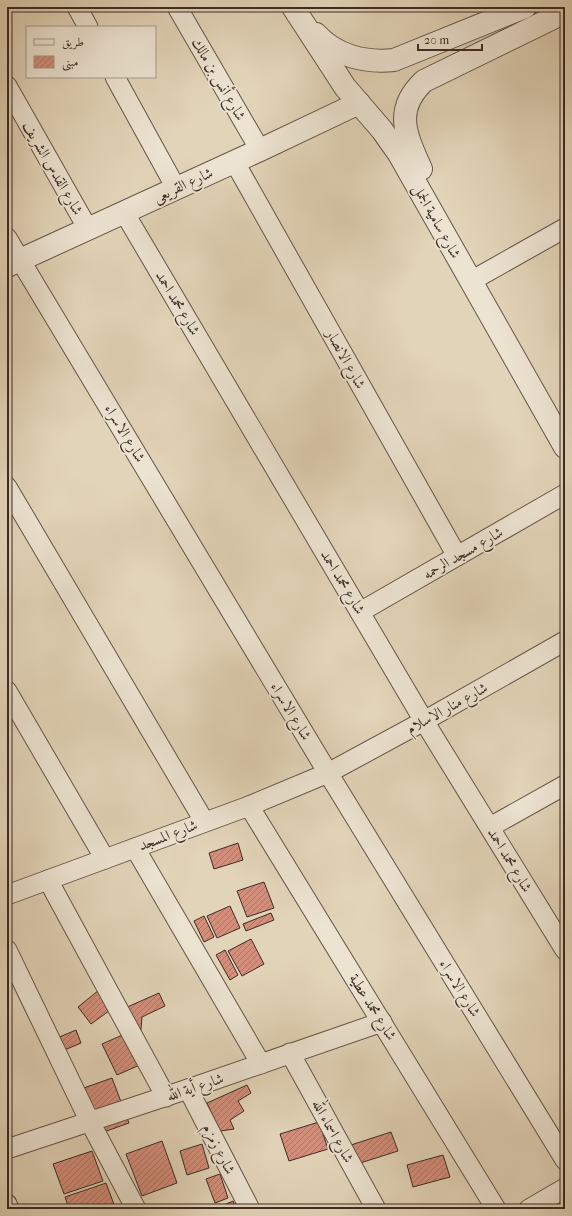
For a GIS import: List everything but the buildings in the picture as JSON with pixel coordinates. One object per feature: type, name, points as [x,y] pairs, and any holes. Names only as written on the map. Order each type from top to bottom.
[{"type":"street","points":[[77,7],[87,26]]},
{"type":"street","name":"شارع أنس بن مالك","points":[[177,7],[260,150]]},
{"type":"street","points":[[295,11],[319,37],[341,52],[354,58],[380,61],[394,60],[410,55],[490,14],[525,7]]},
{"type":"street","name":"شارع سامية الجمل","points":[[295,11],[327,62],[399,154],[565,446]]},
{"type":"street","points":[[437,221],[432,196],[405,131],[404,120],[410,98],[424,81],[565,12]]},
{"type":"street","points":[[116,78],[176,188]]},
{"type":"street","name":"شارع القدس الشريف","points":[[7,86],[88,229]]},
{"type":"street","name":"شارع القريعى","points":[[14,263],[260,150],[358,103]]},
{"type":"street","name":"شارع الانصار","points":[[234,161],[457,556]]},
{"type":"street","name":"شارع محمد احمد","points":[[124,212],[424,721],[565,950]]},
{"type":"street","points":[[471,281],[565,228]]},
{"type":"street","name":"شارع الاسراء","points":[[7,238],[14,263],[565,1160]]},
{"type":"street","points":[[7,488],[204,821]]},
{"type":"street","name":"شارع مسجد الرحمه","points":[[360,612],[565,494]]},
{"type":"street","name":"شارع منار الاسلام","points":[[328,773],[424,721],[565,641]]},
{"type":"street","points":[[7,690],[105,859]]},
{"type":"street","name":"شارع المسجد","points":[[7,895],[248,806],[328,773]]},
{"type":"street","points":[[490,827],[565,785]]},
{"type":"street","name":"شارع محمد عطية","points":[[248,806],[496,1209]]},
{"type":"street","points":[[135,848],[261,1064]]},
{"type":"street","points":[[48,880],[166,1097]]},
{"type":"street","points":[[7,950],[90,1122],[136,1209]]},
{"type":"street","name":"شارع أية الله","points":[[7,1149],[166,1097],[382,1022]]},
{"type":"street","name":"شارع اسماء الله","points":[[290,1053],[376,1209]]},
{"type":"street","name":"شارع زمزم","points":[[188,1089],[250,1209]]},
{"type":"street","points":[[529,1209],[565,1188]]},
{"type":"street","points":[[7,1204],[9,1209]]}]
